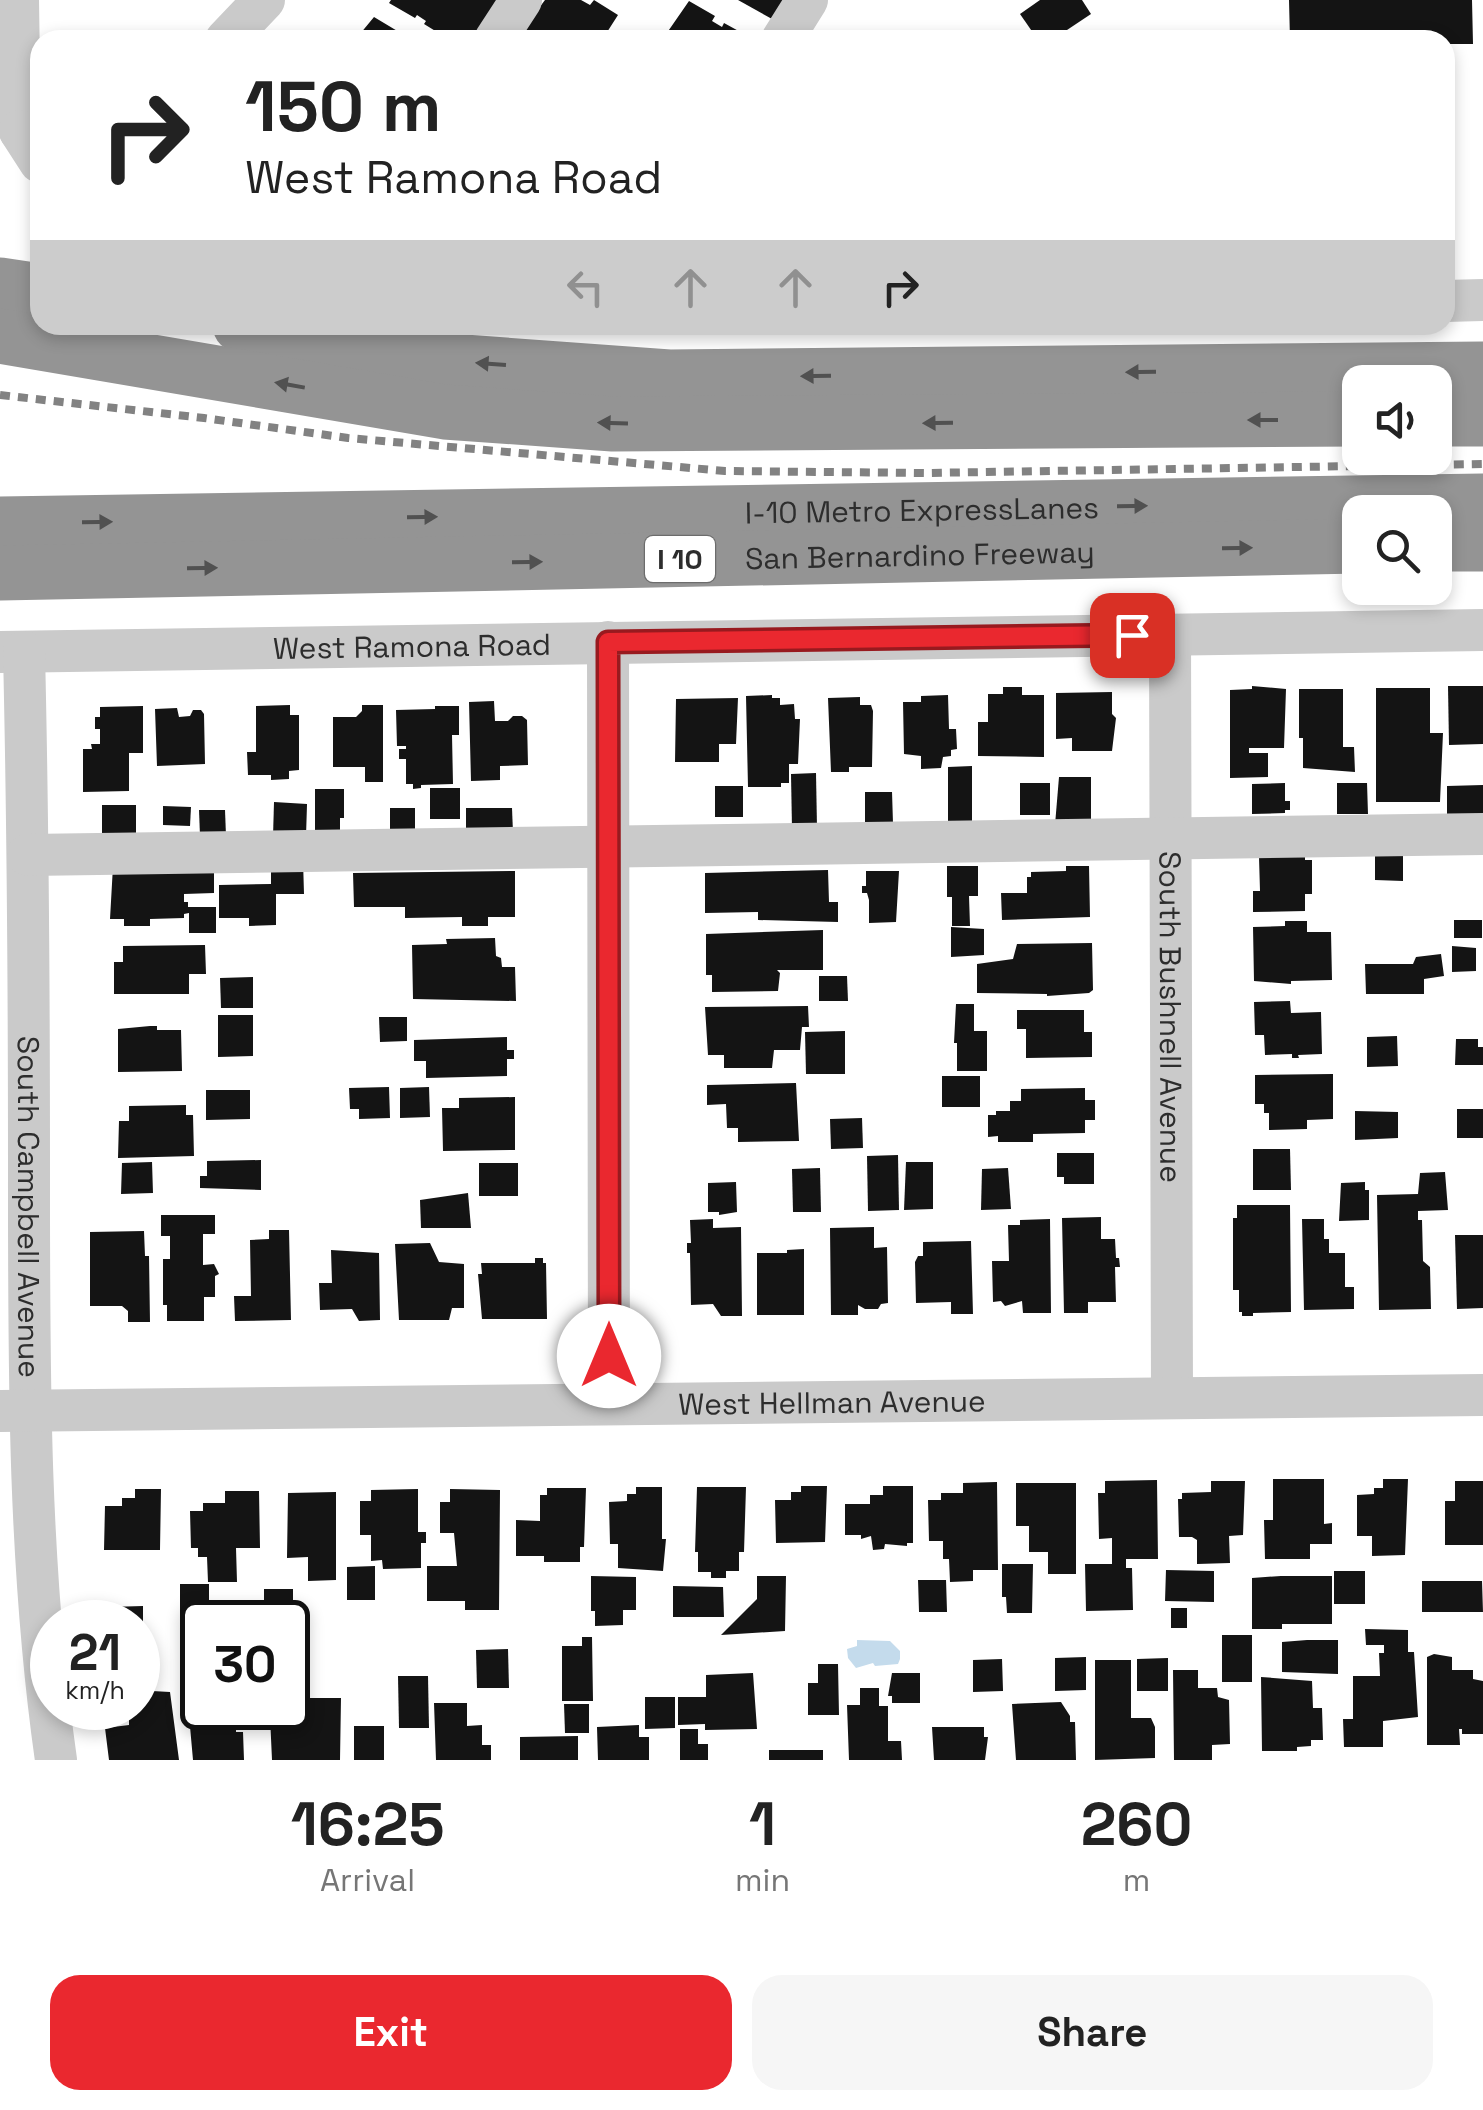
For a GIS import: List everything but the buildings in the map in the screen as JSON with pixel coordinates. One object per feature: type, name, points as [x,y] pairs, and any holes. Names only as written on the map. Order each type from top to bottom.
[{"type":"highway","points":[[0,285],[30,290]]},
{"type":"highway","points":[[298,335],[450,361],[669,377],[1483,369]]},
{"type":"highway","points":[[0,336],[445,412],[613,424],[1342,419]]},
{"type":"highway","points":[[1452,419],[1483,418]]},
{"type":"highway","name":"I-10 Metro ExpressLanes","points":[[0,524],[1483,500]]},
{"type":"highway","points":[[1452,544],[1483,544]]},
{"type":"highway","name":"San Bernardino Freeway","points":[[0,573],[1342,546]]},
{"type":"street","points":[[18,0],[25,139]]},
{"type":"street","points":[[236,30],[264,0]]},
{"type":"street","points":[[502,30],[521,0]]},
{"type":"street","points":[[788,30],[807,0]]},
{"type":"street","points":[[1455,301],[1483,300]]},
{"type":"street","name":"West Ramona Road","points":[[12,652],[1483,630]]},
{"type":"street","name":"South Bushnell Avenue","points":[[1170,634],[1172,1398]]},
{"type":"street","points":[[608,642],[609,1404]]},
{"type":"street","name":"South Campbell Avenue","points":[[12,652],[28,855],[14,1411],[56,1760]]},
{"type":"street","points":[[28,855],[1483,834]]},
{"type":"street","name":"West Hellman Avenue","points":[[14,1411],[1483,1395]]},
{"type":"water","points":[[857,1640],[890,1641],[900,1651],[898,1664],[873,1663],[856,1668],[847,1649],[857,1646]]},
{"type":"railway","points":[[0,395],[348,438],[725,471],[926,473],[1483,464]]},
{"type":"route","points":[[609,1356],[608,642],[1132,635]]}]
